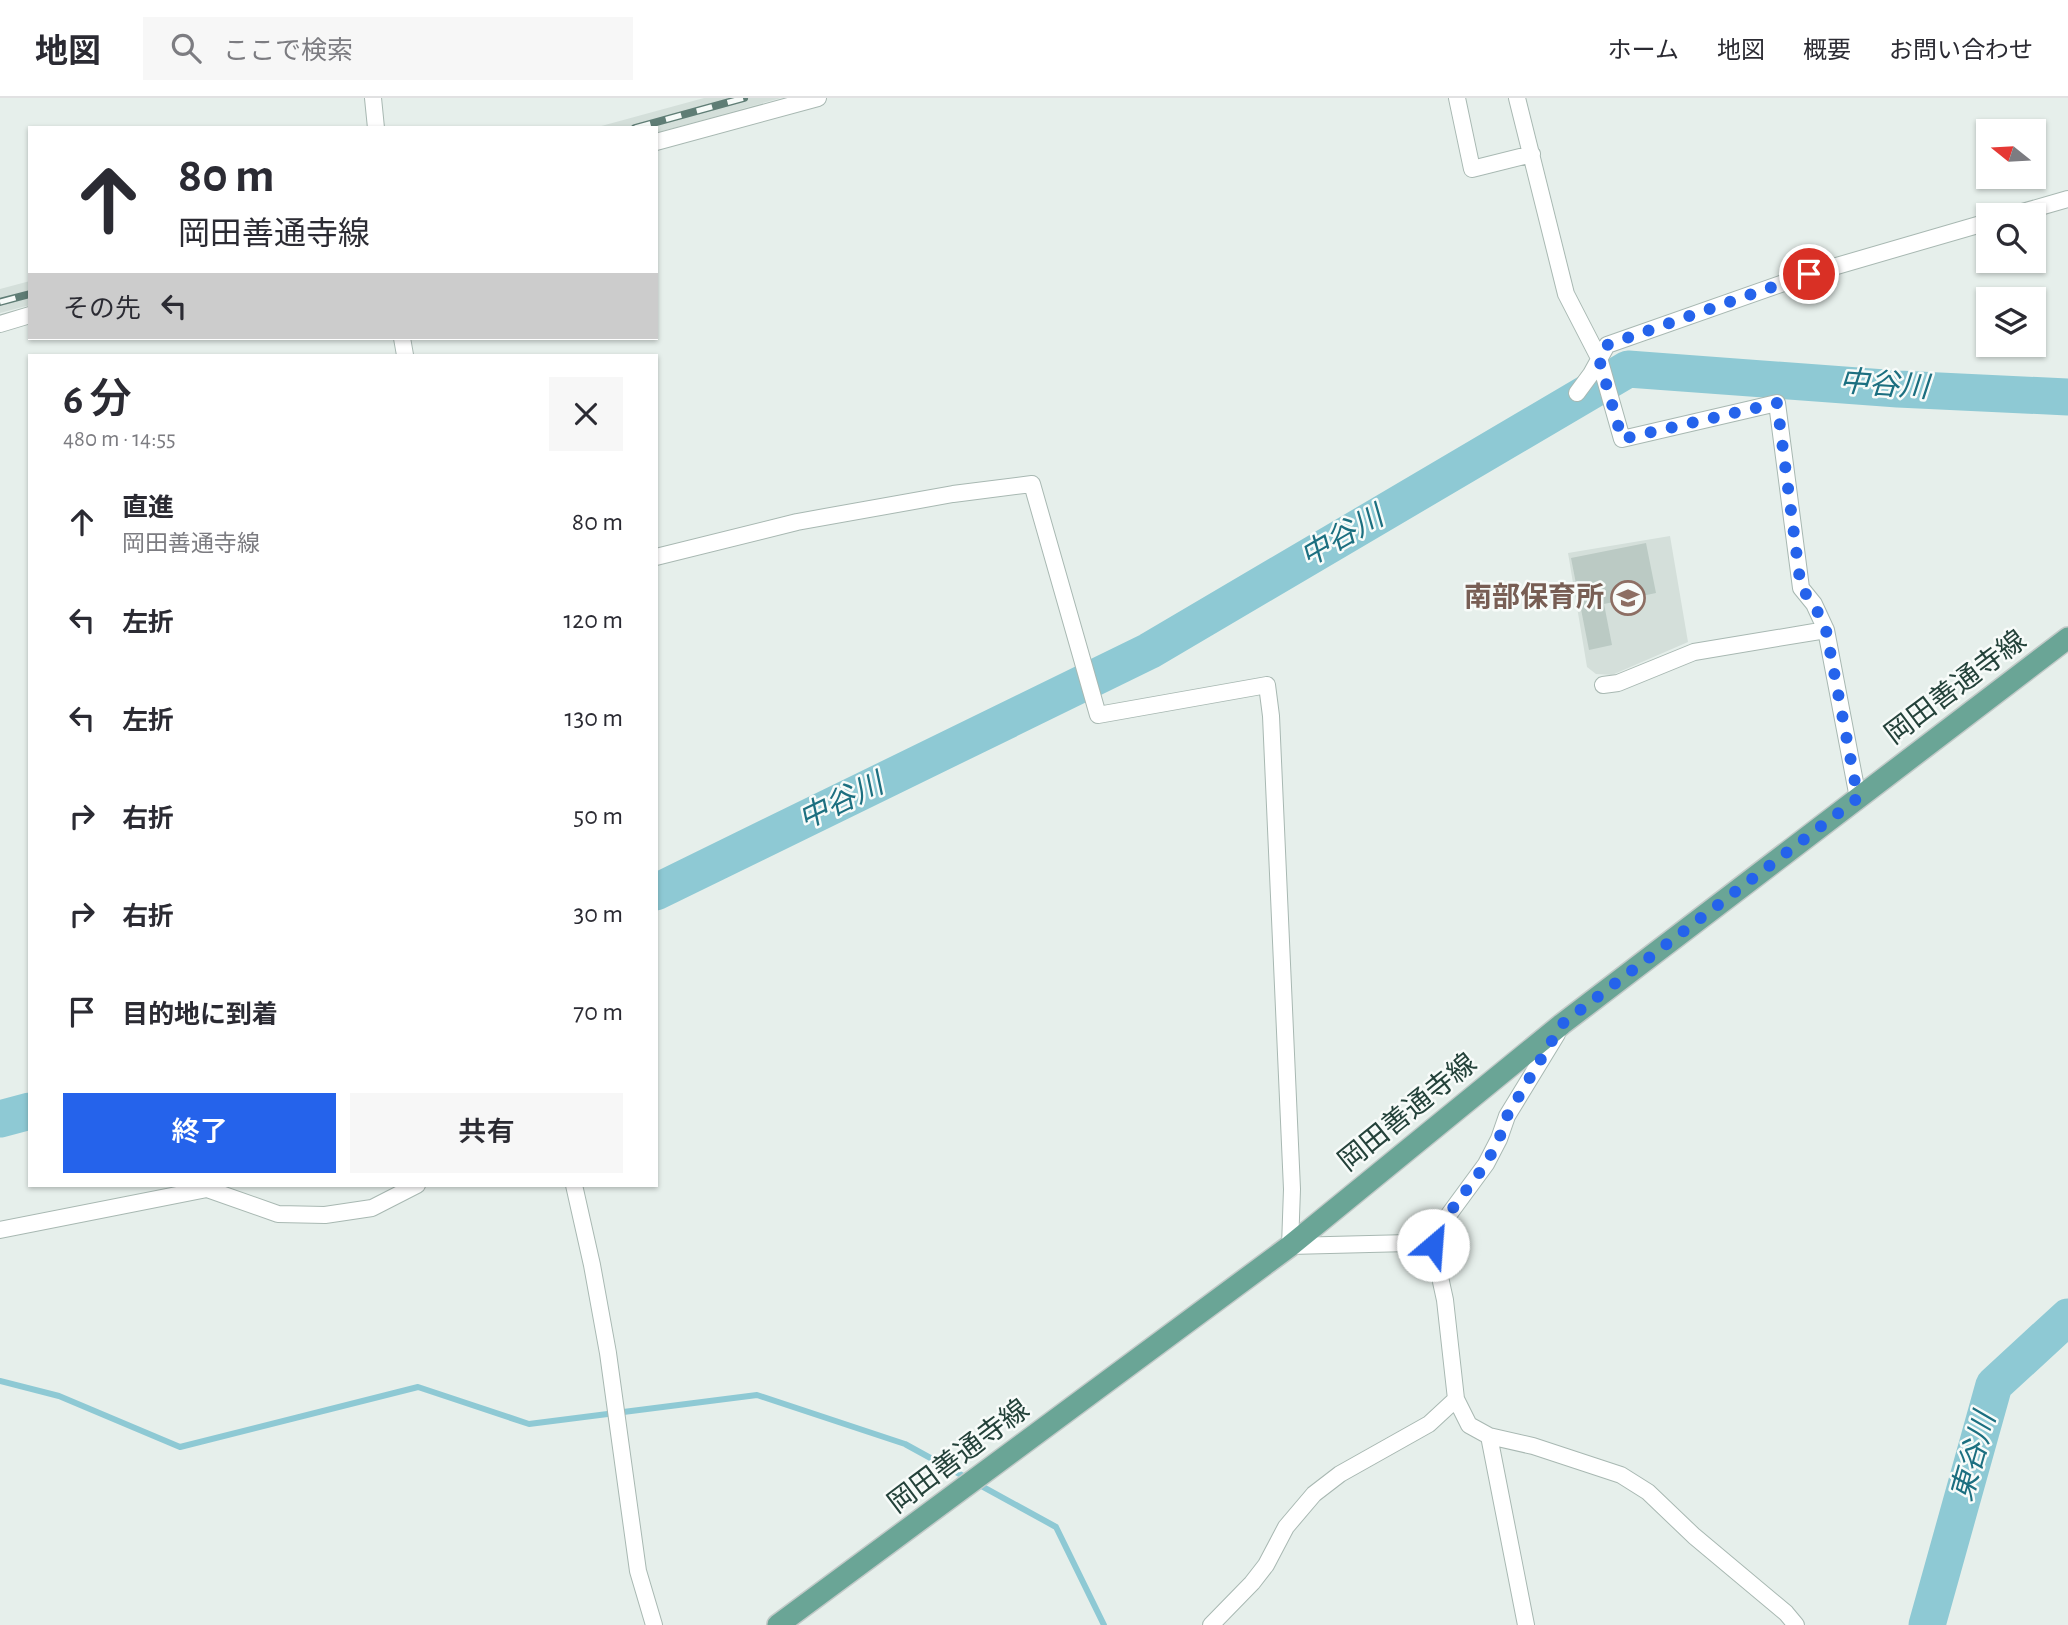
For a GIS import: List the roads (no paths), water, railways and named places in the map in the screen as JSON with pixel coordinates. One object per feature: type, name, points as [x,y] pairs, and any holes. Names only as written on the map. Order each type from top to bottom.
[{"type":"main road","name":"岡田善通寺線","points":[[778,1625],[1290,1246],[1562,1024],[2068,638]]},
{"type":"street","points":[[373,98],[376,126]]},
{"type":"street","points":[[658,141],[818,98]]},
{"type":"street","points":[[1457,98],[1472,169],[1531,153]]},
{"type":"street","points":[[1517,98],[1566,294],[1599,359],[1622,439],[1777,403],[1801,588],[1814,604],[1826,630],[1858,798]]},
{"type":"street","points":[[2046,205],[2068,199]]},
{"type":"street","points":[[1577,393],[1607,345],[1809,274],[1976,225]]},
{"type":"street","points":[[0,324],[28,316]]},
{"type":"street","points":[[658,557],[797,522],[953,494],[1032,484],[1098,715],[1267,685],[1272,730],[1292,1189],[1290,1246],[1409,1243],[1433,1245]]},
{"type":"street","points":[[1603,685],[1618,683],[1694,652],[1826,630]]},
{"type":"street","points":[[1562,1024],[1507,1116],[1486,1164],[1438,1228],[1433,1245],[1446,1300],[1456,1399],[1469,1425],[1489,1436],[1533,1446],[1621,1475],[1648,1492],[1694,1536],[1786,1613],[1796,1625]]},
{"type":"street","points":[[0,1230],[207,1189],[278,1214],[325,1215],[372,1208],[413,1187]]},
{"type":"street","points":[[574,1187],[593,1265],[608,1353],[638,1571],[654,1625]]},
{"type":"street","points":[[1211,1625],[1259,1574],[1286,1528],[1314,1494],[1340,1474],[1429,1424],[1456,1399]]},
{"type":"street","points":[[1489,1436],[1526,1625]]},
{"type":"waterway","name":"中谷川","points":[[658,891],[1149,651],[1628,369],[1898,389],[2068,397]]},
{"type":"waterway","name":"中谷川","points":[[0,1119],[28,1112]]},
{"type":"waterway","name":"東谷川","points":[[1927,1625],[1994,1385],[2068,1317]]},
{"type":"waterway","points":[[0,1381],[59,1396],[180,1447],[418,1387],[529,1424],[757,1395],[905,1444],[1056,1527],[1104,1625]]},
{"type":"railway","points":[[642,126],[744,98]]},
{"type":"railway","points":[[0,302],[28,295]]},
{"type":"place","name":"南部保育所","points":[[1628,598]]}]
